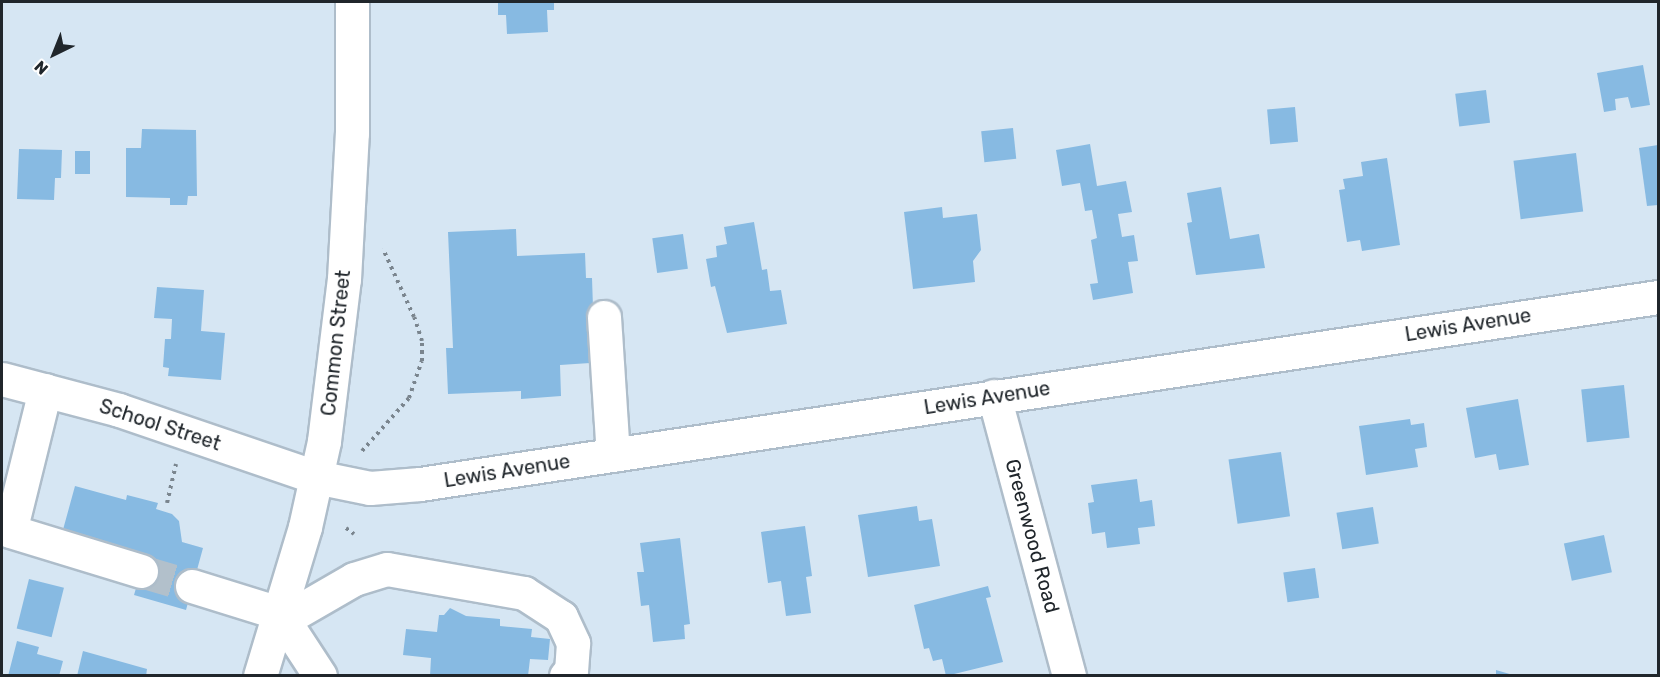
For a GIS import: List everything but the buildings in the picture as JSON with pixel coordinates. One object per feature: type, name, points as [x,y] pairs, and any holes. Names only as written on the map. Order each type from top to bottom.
[{"type":"street","name":"Common Street","points":[[260,675],[281,616],[324,441],[344,279],[352,133],[352,2]]},
{"type":"street","name":"Lewis Avenue","points":[[316,477],[369,488],[614,455],[1659,297]]},
{"type":"street","points":[[604,317],[614,455]]},
{"type":"street","name":"School Street","points":[[2,379],[119,410],[316,477]]},
{"type":"street","points":[[45,390],[6,538],[141,571]]},
{"type":"street","name":"Greenwood Road","points":[[994,396],[1069,675]]},
{"type":"street","points":[[281,616],[354,579],[387,570],[524,593],[561,617],[573,643],[571,670],[566,675]]},
{"type":"street","points":[[192,586],[281,616],[320,675]]},
{"type":"path","points":[[362,451],[409,398],[422,361],[422,341],[414,317],[383,249]]},
{"type":"path","points":[[167,503],[179,455]]},
{"type":"path","points":[[346,528],[354,534]]},
{"type":"tunnel","points":[[141,571],[192,586]]}]
